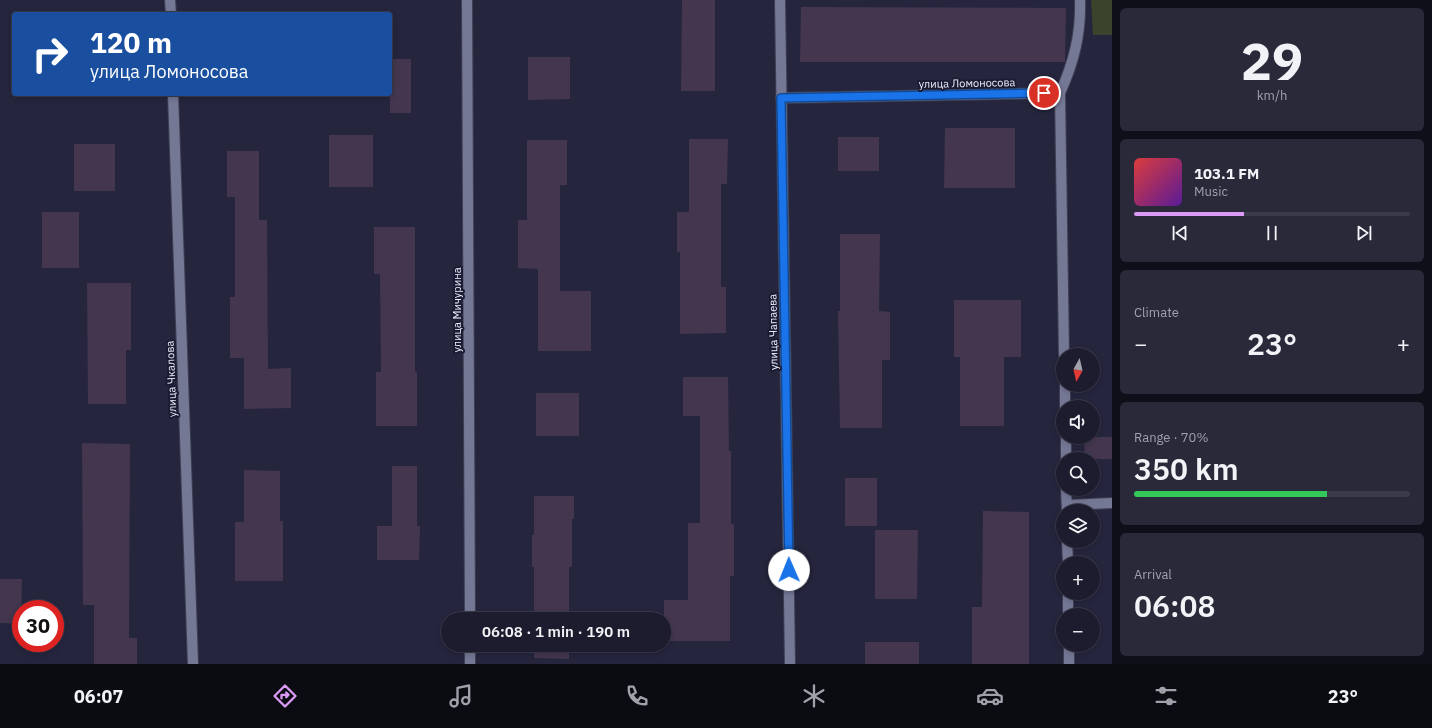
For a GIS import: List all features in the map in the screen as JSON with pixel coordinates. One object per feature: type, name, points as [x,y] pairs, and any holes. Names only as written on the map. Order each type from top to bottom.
[{"type":"street","points":[[170,0],[171,12]]},
{"type":"street","name":"улица Мичурина","points":[[467,0],[470,612]]},
{"type":"street","name":"улица Чапаева","points":[[780,0],[790,664]]},
{"type":"street","points":[[1064,348],[1060,93],[1070,72],[1076,51],[1080,0]]},
{"type":"street","name":"улица Ломоносова","points":[[781,98],[1060,93]]},
{"type":"street","name":"улица Чкалова","points":[[173,96],[193,664]]},
{"type":"street","points":[[1100,504],[1112,503]]},
{"type":"street","points":[[470,652],[470,664]]},
{"type":"street","points":[[1069,652],[1069,664]]},
{"type":"green space","points":[[1091,0],[1112,0],[1112,35],[1093,35]]},
{"type":"building","points":[[682,0],[715,0],[715,91],[681,91]]},
{"type":"building","points":[[801,7],[1066,8],[1065,62],[800,62]]},
{"type":"building","points":[[528,57],[570,57],[570,99],[528,100]]},
{"type":"building","points":[[392,59],[411,59],[411,113],[390,113],[390,96],[392,96]]},
{"type":"building","points":[[945,128],[1015,128],[1015,188],[944,188]]},
{"type":"building","points":[[329,135],[373,135],[373,187],[329,187]]},
{"type":"building","points":[[838,137],[879,137],[879,171],[838,171]]},
{"type":"building","points":[[689,139],[728,139],[727,184],[721,184],[721,287],[726,287],[726,333],[680,334],[680,252],[677,252],[677,212],[689,212]]},
{"type":"building","points":[[527,140],[567,140],[567,185],[560,185],[560,291],[591,291],[591,351],[538,351],[538,269],[518,268],[518,220],[527,220]]},
{"type":"building","points":[[74,144],[115,144],[115,191],[74,191]]},
{"type":"building","points":[[227,151],[259,151],[259,220],[267,220],[268,369],[291,368],[291,408],[244,409],[244,358],[230,358],[230,297],[235,297],[235,197],[227,197]]},
{"type":"building","points":[[42,212],[79,212],[79,268],[42,268]]},
{"type":"building","points":[[374,227],[415,227],[415,372],[417,372],[417,426],[376,426],[376,372],[381,372],[380,274],[374,274]]},
{"type":"building","points":[[840,234],[880,234],[879,311],[890,312],[890,360],[882,360],[882,428],[840,428],[838,311],[840,311]]},
{"type":"building","points":[[87,283],[131,283],[131,350],[126,350],[126,404],[88,404]]},
{"type":"building","points":[[954,300],[1021,300],[1021,357],[1004,357],[1004,426],[960,426],[960,357],[954,357]]},
{"type":"building","points":[[683,377],[728,377],[729,451],[731,451],[731,524],[734,524],[734,576],[730,576],[730,641],[671,641],[671,612],[664,612],[664,600],[688,600],[688,523],[700,523],[700,416],[683,416]]},
{"type":"building","points":[[536,393],[579,393],[579,436],[536,436]]},
{"type":"building","points":[[1100,437],[1112,437],[1112,459],[1100,459],[1100,452],[1085,452],[1084,444],[1100,444]]},
{"type":"building","points":[[82,443],[130,444],[129,638],[137,638],[137,664],[94,664],[94,605],[83,605]]},
{"type":"building","points":[[392,466],[417,466],[417,526],[420,526],[419,560],[377,560],[377,526],[392,526]]},
{"type":"building","points":[[244,470],[280,471],[280,521],[283,521],[283,581],[235,581],[235,522],[244,522]]},
{"type":"building","points":[[845,478],[877,478],[877,526],[845,526]]},
{"type":"building","points":[[534,496],[574,496],[574,519],[572,519],[572,567],[569,567],[569,612],[534,612],[532,535],[534,535]]},
{"type":"building","points":[[983,511],[1029,512],[1029,664],[972,664],[972,607],[982,607]]},
{"type":"building","points":[[875,530],[918,530],[917,599],[875,599]]},
{"type":"building","points":[[0,579],[22,579],[22,600],[12,600],[12,624],[0,623]]},
{"type":"building","points":[[865,642],[919,642],[919,664],[865,664]]},
{"type":"building","points":[[534,652],[569,652],[569,659],[534,658]]},
{"type":"route","points":[[789,570],[781,98],[1044,93]]}]
